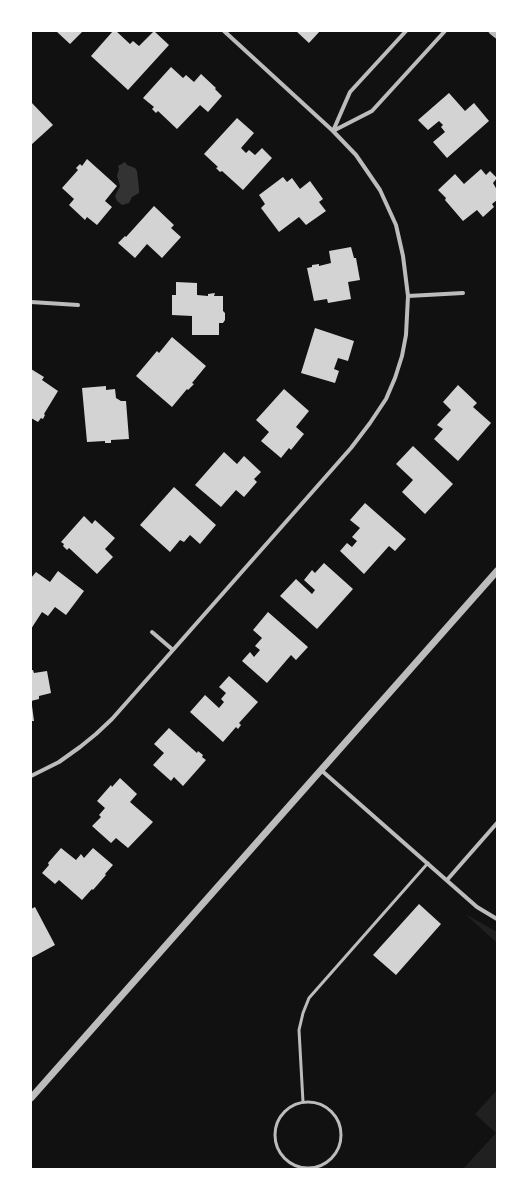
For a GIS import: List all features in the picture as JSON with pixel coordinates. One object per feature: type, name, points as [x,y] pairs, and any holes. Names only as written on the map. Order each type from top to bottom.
[{"type":"street","points":[[31,776],[59,762],[96,734],[112,719],[173,650],[350,448],[370,423],[386,399],[402,356],[406,335],[408,296],[403,256],[396,225],[380,190],[356,155],[333,131],[224,31]]},
{"type":"street","points":[[333,131],[350,92],[406,31]]},
{"type":"street","points":[[333,131],[372,111],[445,31]]},
{"type":"street","points":[[492,31],[497,35]]},
{"type":"street","points":[[408,296],[463,293]]},
{"type":"street","points":[[31,302],[78,305]]},
{"type":"street","points":[[31,1098],[497,571]]},
{"type":"street","points":[[152,632],[173,650]]},
{"type":"street","points":[[322,770],[477,907],[497,919]]},
{"type":"street","points":[[447,880],[497,823]]},
{"type":"lane","points":[[304,1102],[299,1030],[303,1013],[309,998],[428,863]]},
{"type":"lane","points":[[304,1102],[324,1106],[333,1113],[339,1122],[341,1133],[340,1144],[336,1155],[328,1162],[318,1167],[307,1169],[296,1166],[286,1160],[280,1152],[276,1142],[275,1131],[278,1121],[284,1112],[293,1106],[304,1102]]},
{"type":"shaded area","points":[[125,162],[137,171],[139,193],[132,197],[129,203],[122,205],[117,201],[115,196],[120,186],[117,176],[119,169],[118,166]]},
{"type":"shaded area","points":[[465,914],[497,932],[497,943]]},
{"type":"shaded area","points":[[497,1090],[497,1169],[463,1169],[496,1133],[475,1114]]},
{"type":"building","points":[[56,31],[83,31],[70,44]]},
{"type":"building","points":[[113,31],[116,31],[130,44],[133,41],[139,46],[154,31],[169,45],[128,90],[91,56]]},
{"type":"building","points":[[296,31],[320,31],[309,43]]},
{"type":"building","points":[[171,67],[183,78],[186,75],[194,82],[201,74],[222,96],[208,112],[200,105],[177,129],[158,111],[156,113],[152,109],[154,107],[143,98]]},
{"type":"building","points":[[449,93],[465,111],[474,103],[489,121],[447,158],[433,142],[445,132],[441,127],[443,125],[439,121],[428,130],[418,120]]},
{"type":"building","points":[[31,102],[53,125],[31,145]]},
{"type":"building","points":[[237,118],[254,133],[241,148],[246,153],[249,150],[255,155],[262,148],[272,158],[243,190],[222,171],[220,172],[216,168],[218,167],[204,154]]},
{"type":"building","points":[[87,159],[117,186],[105,201],[112,207],[97,225],[87,217],[85,220],[69,205],[74,199],[62,188],[78,170],[76,168],[80,164],[82,166]]},
{"type":"building","points":[[481,169],[486,175],[490,171],[497,178],[493,183],[497,190],[497,200],[492,204],[494,207],[483,217],[477,210],[463,221],[445,200],[446,198],[438,190],[455,174],[464,184]]},
{"type":"building","points":[[283,177],[287,182],[292,178],[300,189],[310,181],[323,199],[319,202],[326,211],[306,225],[299,217],[279,232],[261,208],[265,204],[259,195]]},
{"type":"building","points":[[154,206],[174,225],[171,228],[181,237],[162,258],[147,244],[135,258],[118,243],[125,236],[126,237]]},
{"type":"building","points":[[351,247],[354,258],[356,258],[360,280],[348,282],[351,299],[328,303],[327,299],[314,301],[307,268],[312,267],[312,265],[319,264],[319,266],[331,263],[329,251]]},
{"type":"building","points":[[176,282],[197,283],[197,295],[208,296],[208,294],[215,293],[214,296],[223,296],[223,311],[225,313],[225,320],[223,323],[219,323],[219,335],[192,335],[192,316],[172,315],[172,295],[176,295]]},
{"type":"building","points":[[315,328],[354,341],[348,361],[338,358],[334,369],[339,371],[335,383],[301,373]]},
{"type":"building","points":[[172,337],[206,366],[192,383],[194,384],[188,390],[187,389],[172,407],[136,376],[157,351],[159,353]]},
{"type":"building","points":[[31,369],[44,377],[42,380],[58,391],[44,414],[43,419],[41,418],[38,422],[31,418]]},
{"type":"building","points":[[458,385],[477,403],[473,407],[491,423],[458,461],[434,439],[443,429],[437,425],[451,410],[443,402]]},
{"type":"building","points":[[106,386],[106,390],[115,389],[116,398],[121,401],[126,401],[129,439],[111,440],[111,443],[105,443],[105,441],[87,442],[82,388]]},
{"type":"building","points":[[284,389],[309,411],[296,427],[304,434],[291,450],[289,448],[281,458],[261,441],[269,432],[256,420]]},
{"type":"building","points":[[413,446],[453,484],[425,514],[402,492],[413,480],[396,464]]},
{"type":"building","points":[[224,452],[237,464],[244,456],[261,472],[254,479],[257,482],[244,497],[236,490],[221,507],[195,485]]},
{"type":"building","points":[[174,487],[216,525],[200,544],[190,535],[184,542],[180,540],[170,552],[140,525]]},
{"type":"building","points":[[365,503],[406,539],[395,551],[389,546],[364,574],[340,551],[347,543],[352,547],[357,541],[352,537],[360,528],[350,520]]},
{"type":"building","points":[[84,516],[92,524],[95,520],[115,538],[105,549],[113,557],[97,574],[69,548],[67,550],[61,542]]},
{"type":"building","points":[[324,563],[353,589],[317,629],[280,596],[296,579],[312,594],[315,590],[304,580],[312,570],[315,573]]},
{"type":"building","points":[[58,571],[84,591],[66,615],[55,607],[48,616],[42,612],[31,629],[31,578],[36,572],[50,582]]},
{"type":"building","points":[[268,612],[308,647],[296,660],[291,655],[267,683],[242,661],[250,652],[254,657],[260,650],[255,646],[262,638],[253,630]]},
{"type":"building","points":[[31,670],[33,670],[34,673],[47,671],[51,693],[39,696],[39,699],[31,701]]},
{"type":"building","points":[[229,676],[258,702],[239,723],[241,725],[238,729],[236,727],[223,742],[190,712],[205,695],[219,708],[224,702],[221,699],[226,693],[219,687]]},
{"type":"building","points":[[32,706],[34,721],[31,721]]},
{"type":"building","points":[[169,728],[197,753],[198,751],[203,755],[202,757],[206,760],[183,786],[174,777],[171,781],[153,765],[164,753],[154,744]]},
{"type":"building","points":[[120,778],[137,794],[130,802],[153,822],[128,848],[116,838],[111,843],[92,826],[101,817],[99,815],[105,808],[97,801],[111,785],[112,787]]},
{"type":"building","points":[[61,848],[76,860],[81,854],[84,858],[93,848],[113,865],[93,890],[92,889],[82,900],[59,880],[55,884],[42,873],[49,865],[48,863]]},
{"type":"building","points":[[419,904],[441,924],[396,975],[373,955]]},
{"type":"building","points":[[35,907],[55,945],[31,958],[31,909]]}]
